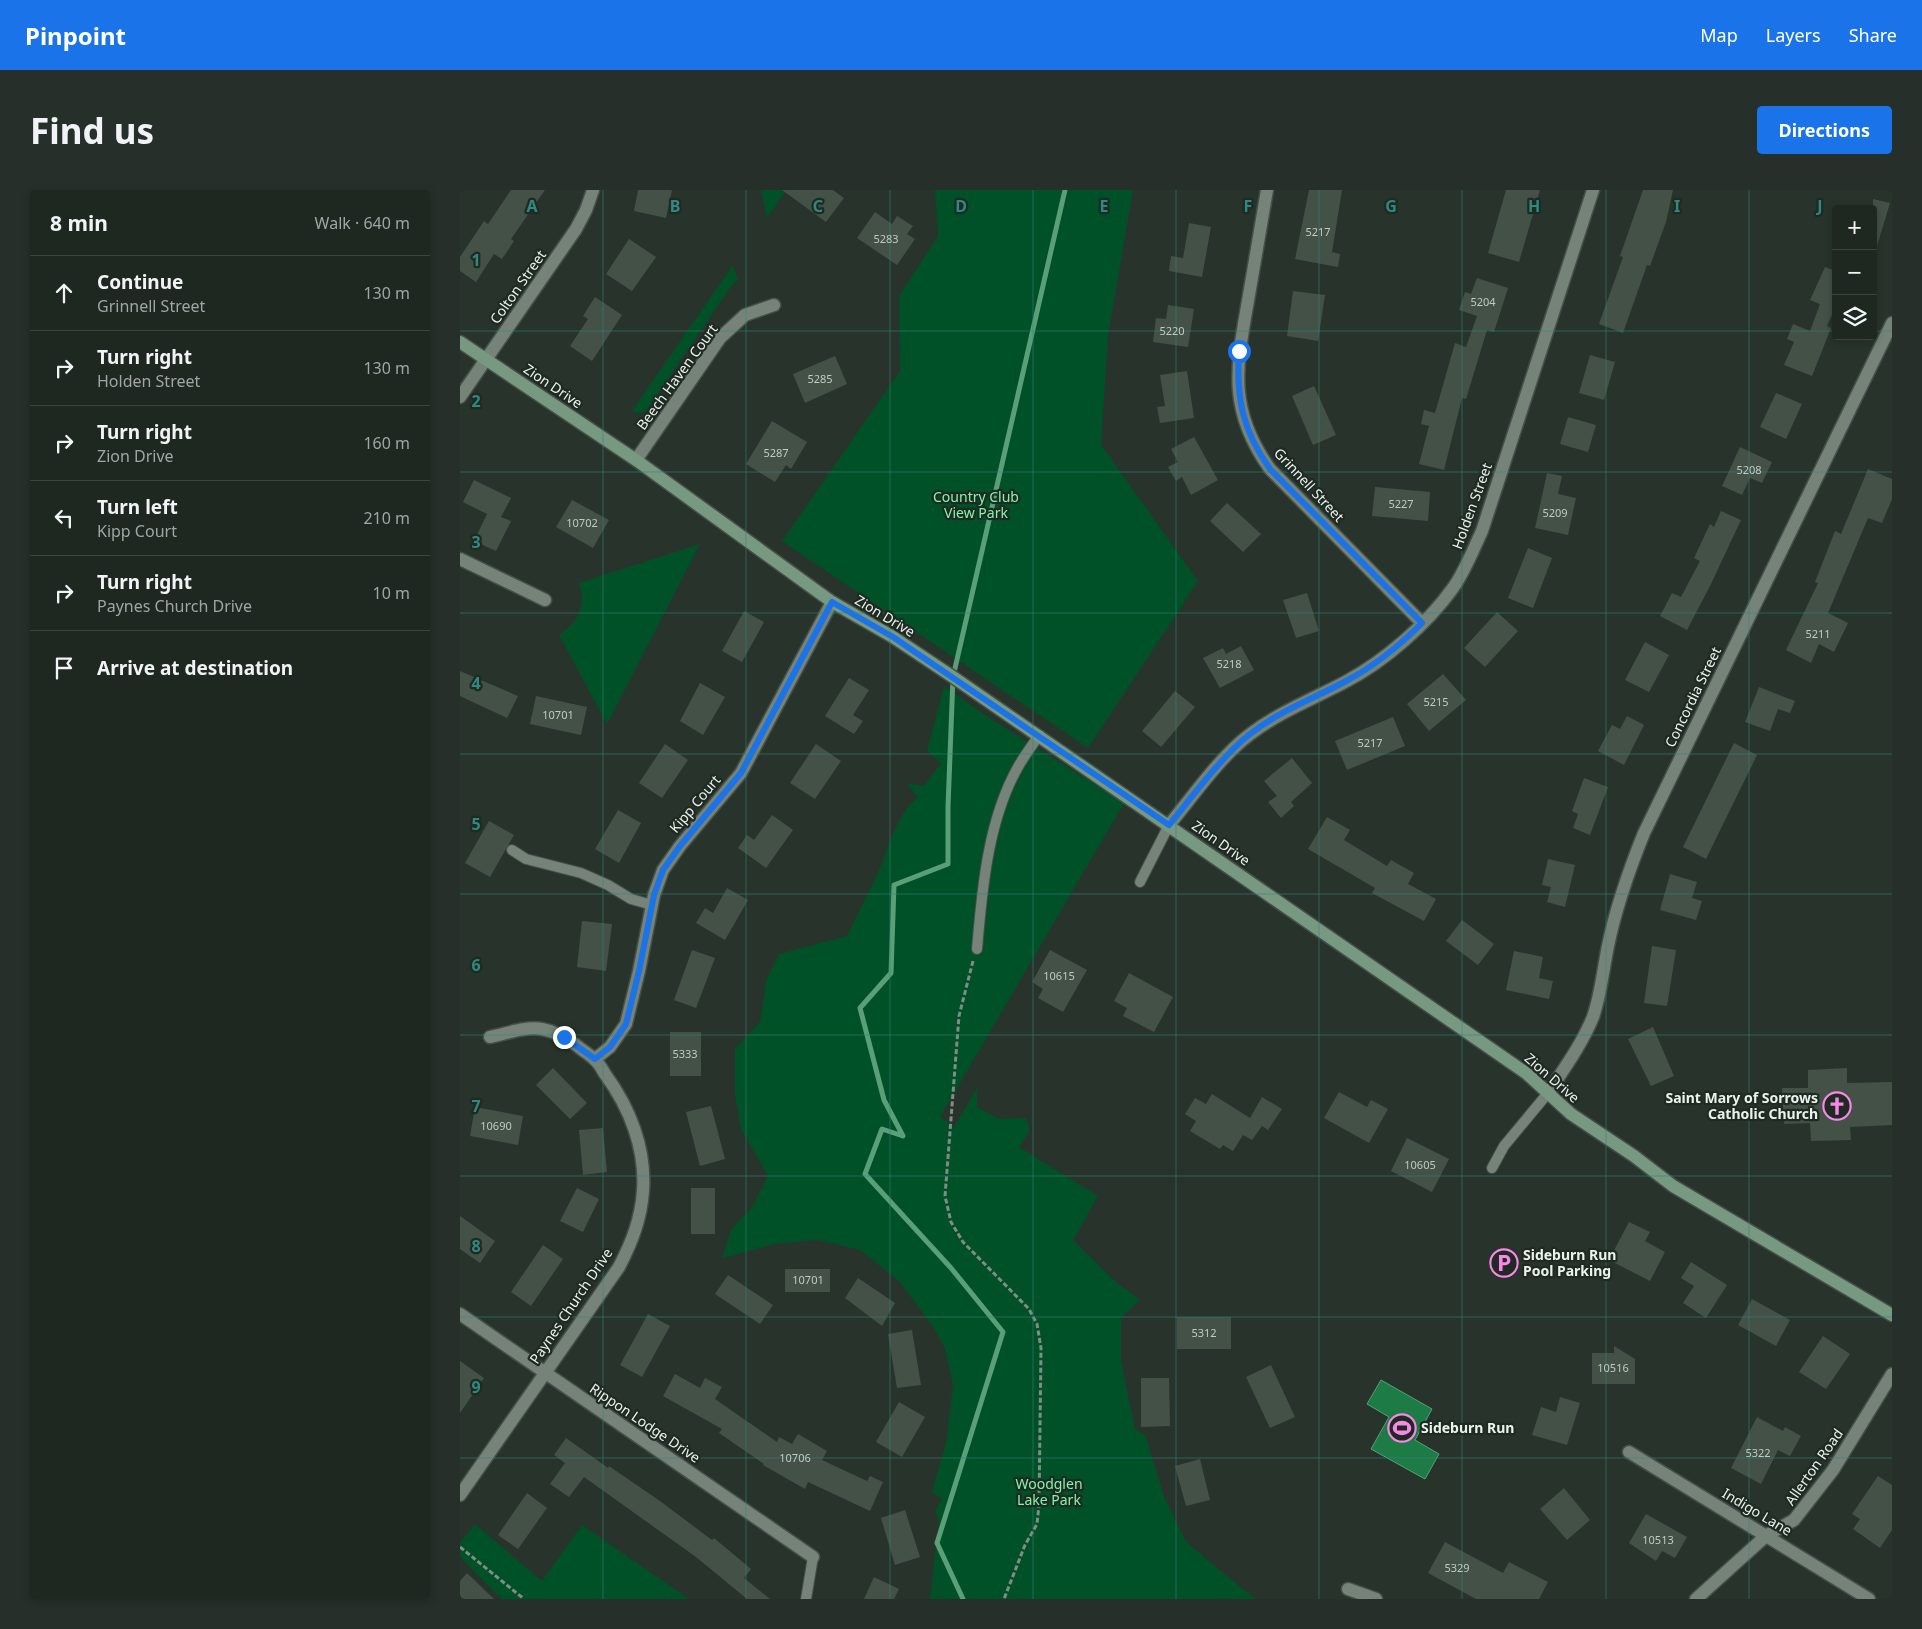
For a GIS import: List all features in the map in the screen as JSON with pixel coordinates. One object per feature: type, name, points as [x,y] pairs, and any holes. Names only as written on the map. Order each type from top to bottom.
[{"type":"main road","name":"Zion Drive","points":[[460,342],[636,460],[832,602],[893,637],[1039,735],[1526,1073],[1571,1114],[1634,1156],[1673,1186],[1892,1315]]},
{"type":"street","name":"Colton Street","points":[[460,397],[576,229],[586,210],[593,190]]},
{"type":"street","name":"Grinnell Street","points":[[1267,190],[1239,351],[1237,378],[1240,403],[1250,435],[1259,454],[1270,469],[1422,623]]},
{"type":"street","name":"Holden Street","points":[[1169,825],[1219,765],[1249,735],[1286,710],[1346,681],[1374,664],[1397,647],[1422,623],[1453,588],[1482,530],[1593,190]]},
{"type":"street","name":"Beech Haven Court","points":[[636,460],[720,338],[745,315],[774,305]]},
{"type":"street","name":"Concordia Street","points":[[1548,1093],[1572,1057],[1592,1019],[1600,994],[1616,911],[1628,873],[1644,833],[1892,323]]},
{"type":"street","points":[[460,559],[545,600]]},
{"type":"street","name":"Kipp Court","points":[[595,1059],[610,1047],[626,1024],[652,905],[663,870],[680,846],[741,773],[832,602]]},
{"type":"street","name":"Paynes Church Drive","points":[[460,1494],[619,1266],[631,1243],[639,1218],[643,1189],[639,1144],[635,1130],[618,1094],[595,1059],[564,1037],[543,1029],[531,1028],[490,1037]]},
{"type":"street","name":"Rippon Lodge Drive","points":[[460,1314],[814,1557]]},
{"type":"street","name":"Allerton Road","points":[[1696,1599],[1767,1535],[1794,1520],[1819,1490],[1892,1374]]},
{"type":"street","name":"Indigo Lane","points":[[1630,1452],[1869,1599]]},
{"type":"street","points":[[1348,1589],[1376,1599]]},
{"type":"lane","points":[[977,949],[981,899],[992,835],[1017,768],[1039,735]]},
{"type":"lane","points":[[1140,882],[1169,825]]},
{"type":"lane","points":[[512,850],[526,859],[581,873],[608,885],[632,899],[652,905]]},
{"type":"lane","points":[[1492,1168],[1504,1146],[1548,1093]]},
{"type":"lane","points":[[806,1599],[814,1557]]},
{"type":"path","points":[[977,949],[958,1016],[945,1196],[950,1222],[963,1242],[1029,1309],[1037,1324],[1041,1348],[1040,1505],[1037,1524],[1025,1546],[1004,1599]]},
{"type":"path","points":[[460,1547],[524,1599]]},
{"type":"green space","points":[[761,190],[786,190],[767,218]]},
{"type":"green space","name":"Country Club View Park","points":[[935,190],[1133,190],[1108,336],[1101,445],[1198,581],[1088,748],[782,541],[900,371],[899,296],[938,236]]},
{"type":"green space","points":[[733,265],[738,280],[732,285],[647,409],[644,412],[636,413],[632,411]]},
{"type":"green space","points":[[700,544],[607,724],[559,635],[571,625],[579,612],[582,598],[579,583]]},
{"type":"green space","name":"Woodglen Lake Park","points":[[944,686],[985,715],[1124,803],[940,1117],[954,1127],[977,1088],[977,1107],[999,1119],[1026,1118],[1030,1130],[1019,1147],[1098,1196],[1073,1240],[1117,1283],[1140,1300],[1121,1318],[1121,1361],[1135,1429],[1145,1435],[1164,1496],[1186,1542],[1257,1599],[930,1599],[939,1520],[935,1511],[942,1499],[932,1492],[946,1443],[953,1385],[945,1348],[932,1325],[899,1281],[860,1250],[818,1240],[775,1244],[722,1258],[731,1230],[752,1207],[768,1176],[741,1129],[735,1094],[735,1049],[760,1022],[766,981],[779,954],[847,936],[878,873],[899,822],[910,805],[918,798],[907,783],[924,786],[941,763],[927,751]]},
{"type":"green space","points":[[475,1524],[542,1581],[582,1525],[689,1599],[502,1599],[460,1557],[460,1543]]},
{"type":"shaded area","name":"Sideburn Run","points":[[1381,1380],[1432,1409],[1415,1440],[1439,1454],[1425,1479],[1371,1449],[1389,1417],[1367,1404]]},
{"type":"building","points":[[511,190],[545,190],[511,239],[514,241],[502,259],[494,254],[476,282],[460,271],[460,257],[484,221],[488,224]]},
{"type":"building","points":[[638,190],[672,190],[666,218],[634,211]]},
{"type":"building","points":[[782,190],[833,190],[844,198],[826,222]]},
{"type":"building","points":[[1309,190],[1342,190],[1332,252],[1340,254],[1338,267],[1295,259]]},
{"type":"building","points":[[1506,190],[1540,190],[1519,262],[1488,253]]},
{"type":"building","points":[[1643,190],[1673,190],[1666,222],[1650,266],[1647,265],[1623,333],[1599,324],[1623,257],[1620,256]]},
{"type":"building","points":[[1873,199],[1890,203],[1877,246],[1877,205],[1873,205]]},
{"type":"building","points":[[875,212],[892,224],[897,216],[913,226],[907,234],[915,239],[897,265],[857,238]]},
{"type":"building","points":[[1189,223],[1211,227],[1202,277],[1169,271],[1171,256],[1183,258]]},
{"type":"building","points":[[629,239],[656,257],[632,291],[606,274]]},
{"type":"building","points":[[1825,267],[1832,270],[1832,315],[1827,326],[1831,328],[1812,376],[1784,365],[1794,342],[1787,339],[1793,324],[1810,331],[1820,304],[1810,300]]},
{"type":"building","points":[[1477,278],[1508,288],[1494,332],[1487,330],[1466,399],[1462,398],[1444,470],[1419,464],[1429,426],[1421,424],[1424,410],[1435,413],[1455,343],[1466,347],[1477,316],[1459,310],[1465,292],[1471,294]]},
{"type":"building","points":[[1293,291],[1325,295],[1318,341],[1287,336]]},
{"type":"building","points":[[595,297],[622,315],[592,361],[570,346],[588,319],[583,316]]},
{"type":"building","points":[[1168,305],[1194,309],[1188,347],[1153,342],[1156,318],[1166,319]]},
{"type":"building","points":[[1590,355],[1615,362],[1604,400],[1579,393]]},
{"type":"building","points":[[835,356],[847,384],[805,403],[793,374]]},
{"type":"building","points":[[1187,371],[1194,418],[1160,423],[1157,407],[1165,406],[1160,375]]},
{"type":"building","points":[[1314,386],[1336,435],[1313,445],[1292,396]]},
{"type":"building","points":[[1776,393],[1802,404],[1786,439],[1760,427]]},
{"type":"building","points":[[1568,417],[1596,425],[1588,452],[1560,444]]},
{"type":"building","points":[[772,421],[807,442],[791,469],[786,465],[775,482],[746,464]]},
{"type":"building","points":[[1194,437],[1218,480],[1191,495],[1182,477],[1176,481],[1168,467],[1178,462],[1171,449]]},
{"type":"building","points":[[1740,447],[1772,462],[1762,483],[1750,478],[1742,495],[1722,486]]},
{"type":"building","points":[[1868,469],[1892,479],[1892,499],[1882,523],[1868,518],[1828,613],[1848,623],[1834,652],[1819,644],[1811,663],[1786,650],[1818,583],[1815,582],[1835,531],[1841,534]]},
{"type":"building","points":[[1547,473],[1562,476],[1558,494],[1576,498],[1568,535],[1535,528]]},
{"type":"building","points":[[474,480],[511,498],[501,517],[511,521],[496,551],[474,541],[487,514],[463,502]]},
{"type":"building","points":[[1375,487],[1430,492],[1428,521],[1372,516]]},
{"type":"building","points":[[572,500],[609,520],[593,548],[556,527]]},
{"type":"building","points":[[1227,503],[1261,534],[1243,552],[1210,521]]},
{"type":"building","points":[[1721,511],[1741,520],[1687,630],[1660,616],[1672,593],[1681,597],[1700,561],[1694,558],[1710,524],[1714,527]]},
{"type":"building","points":[[1528,548],[1552,558],[1533,608],[1508,598]]},
{"type":"building","points":[[1307,593],[1319,631],[1296,638],[1283,600]]},
{"type":"building","points":[[744,611],[764,622],[742,662],[722,651]]},
{"type":"building","points":[[1497,612],[1518,631],[1485,667],[1464,648]]},
{"type":"building","points":[[1645,642],[1669,655],[1649,692],[1625,680]]},
{"type":"building","points":[[1241,646],[1254,670],[1220,688],[1203,658],[1223,648],[1226,654]]},
{"type":"building","points":[[460,671],[518,696],[507,718],[460,696]]},
{"type":"building","points":[[1443,674],[1466,700],[1429,731],[1407,704]]},
{"type":"building","points":[[849,678],[869,690],[853,715],[863,721],[854,734],[825,716]]},
{"type":"building","points":[[700,683],[725,697],[703,735],[680,721]]},
{"type":"building","points":[[1759,687],[1795,701],[1790,713],[1778,709],[1770,731],[1745,722]]},
{"type":"building","points":[[1175,691],[1195,707],[1161,747],[1142,731]]},
{"type":"building","points":[[536,696],[587,707],[581,735],[530,724]]},
{"type":"building","points":[[1627,716],[1644,725],[1624,765],[1598,751],[1612,725],[1620,729]]},
{"type":"building","points":[[1393,717],[1405,746],[1347,770],[1335,741]]},
{"type":"building","points":[[1734,743],[1757,755],[1706,859],[1683,847]]},
{"type":"building","points":[[665,744],[688,760],[662,798],[639,783]]},
{"type":"building","points":[[816,744],[841,761],[815,799],[790,783]]},
{"type":"building","points":[[1292,758],[1312,783],[1291,802],[1294,806],[1281,818],[1268,802],[1277,796],[1264,781]]},
{"type":"building","points":[[1584,778],[1608,787],[1590,835],[1573,828],[1578,814],[1572,811]]},
{"type":"building","points":[[618,810],[641,823],[619,863],[595,849]]},
{"type":"building","points":[[772,815],[793,830],[766,868],[738,848],[747,835],[754,840]]},
{"type":"building","points":[[1327,817],[1350,830],[1344,840],[1387,866],[1391,860],[1414,873],[1408,884],[1436,899],[1424,921],[1372,893],[1375,888],[1308,849]]},
{"type":"building","points":[[489,821],[514,835],[490,877],[465,863]]},
{"type":"building","points":[[1548,859],[1575,865],[1565,907],[1547,902],[1551,887],[1542,885]]},
{"type":"building","points":[[1670,874],[1697,882],[1692,898],[1702,901],[1696,920],[1660,910]]},
{"type":"building","points":[[727,888],[748,900],[725,940],[696,923],[705,908],[713,913]]},
{"type":"building","points":[[1462,920],[1494,944],[1478,965],[1446,941]]},
{"type":"building","points":[[582,921],[612,924],[606,971],[577,967]]},
{"type":"building","points":[[1652,946],[1676,950],[1667,1006],[1644,1003]]},
{"type":"building","points":[[692,950],[715,958],[696,1008],[674,1000]]},
{"type":"building","points":[[1050,950],[1087,970],[1063,1012],[1038,998],[1043,989],[1032,982]]},
{"type":"building","points":[[1514,951],[1543,957],[1539,978],[1553,981],[1549,999],[1506,990]]},
{"type":"building","points":[[1129,973],[1173,997],[1154,1032],[1123,1016],[1127,1008],[1114,1001]]},
{"type":"building","points":[[1653,1027],[1674,1076],[1651,1086],[1628,1039]]},
{"type":"building","points":[[670,1032],[701,1032],[701,1076],[670,1076]]},
{"type":"building","points":[[553,1068],[587,1103],[570,1119],[536,1085]]},
{"type":"building","name":"Saint Mary of Sorrows Catholic Church","points":[[1847,1068],[1847,1083],[1892,1082],[1892,1125],[1850,1127],[1851,1140],[1811,1141],[1810,1123],[1784,1124],[1782,1088],[1808,1088],[1808,1070]]},
{"type":"building","points":[[1339,1092],[1367,1107],[1371,1100],[1388,1109],[1369,1143],[1324,1118]]},
{"type":"building","points":[[1212,1094],[1250,1118],[1262,1097],[1282,1109],[1268,1130],[1262,1126],[1252,1140],[1243,1135],[1233,1151],[1223,1145],[1220,1149],[1190,1131],[1196,1121],[1185,1114],[1195,1098],[1206,1104]]},
{"type":"building","points":[[711,1106],[725,1159],[700,1166],[686,1112]]},
{"type":"building","points":[[475,1107],[523,1116],[518,1145],[470,1136]]},
{"type":"building","points":[[603,1128],[607,1172],[583,1175],[579,1130]]},
{"type":"building","points":[[1407,1138],[1449,1159],[1432,1192],[1391,1171]]},
{"type":"building","points":[[577,1188],[599,1199],[583,1232],[560,1221]]},
{"type":"building","points":[[691,1188],[715,1188],[715,1234],[691,1234]]},
{"type":"building","points":[[460,1216],[495,1241],[480,1263],[460,1249]]},
{"type":"building","points":[[1629,1222],[1650,1232],[1645,1241],[1665,1252],[1650,1281],[1609,1260]]},
{"type":"building","points":[[543,1245],[563,1259],[531,1306],[511,1292]]},
{"type":"building","points":[[1691,1262],[1727,1285],[1706,1318],[1683,1303],[1694,1286],[1681,1278]]},
{"type":"building","points":[[785,1269],[830,1269],[830,1292],[785,1292]]},
{"type":"building","points":[[728,1275],[773,1305],[760,1324],[715,1294]]},
{"type":"building","points":[[858,1278],[895,1303],[882,1326],[845,1298]]},
{"type":"building","points":[[1752,1299],[1790,1320],[1776,1346],[1738,1325]]},
{"type":"building","points":[[648,1314],[670,1326],[642,1377],[620,1365]]},
{"type":"building","points":[[1177,1317],[1231,1317],[1231,1349],[1177,1349]]},
{"type":"building","points":[[912,1330],[921,1385],[897,1388],[888,1334]]},
{"type":"building","points":[[1823,1336],[1850,1354],[1826,1389],[1799,1372]]},
{"type":"building","points":[[1614,1346],[1635,1359],[1635,1384],[1592,1384],[1592,1353],[1614,1353]]},
{"type":"building","points":[[460,1361],[484,1378],[460,1413]]},
{"type":"building","points":[[1271,1365],[1295,1417],[1270,1428],[1246,1377]]},
{"type":"building","points":[[675,1374],[700,1388],[705,1378],[722,1387],[715,1399],[777,1442],[779,1437],[792,1444],[798,1434],[827,1451],[822,1460],[867,1481],[870,1476],[883,1482],[870,1511],[808,1482],[805,1489],[763,1465],[719,1433],[722,1429],[663,1396]]},
{"type":"building","points":[[1141,1378],[1169,1378],[1170,1426],[1141,1427]]},
{"type":"building","points":[[1560,1397],[1580,1403],[1567,1445],[1532,1435],[1541,1407],[1556,1412]]},
{"type":"building","points":[[899,1402],[925,1417],[902,1457],[876,1442]]},
{"type":"building","points":[[1757,1417],[1783,1431],[1785,1427],[1801,1436],[1790,1456],[1778,1450],[1761,1484],[1731,1468]]},
{"type":"building","points":[[566,1438],[608,1468],[609,1466],[660,1501],[712,1540],[714,1538],[751,1569],[744,1578],[770,1599],[747,1599],[696,1557],[584,1477],[569,1497],[550,1484],[565,1463],[554,1455]]},
{"type":"building","points":[[1200,1459],[1210,1500],[1186,1506],[1175,1466]]},
{"type":"building","points":[[1878,1476],[1892,1485],[1892,1530],[1880,1548],[1853,1529],[1860,1519],[1852,1514]]},
{"type":"building","points":[[1564,1488],[1590,1520],[1567,1540],[1540,1509]]},
{"type":"building","points":[[527,1493],[547,1508],[518,1549],[498,1535]]},
{"type":"building","points":[[905,1510],[920,1557],[895,1565],[881,1518]]},
{"type":"building","points":[[1646,1514],[1687,1537],[1675,1558],[1662,1551],[1656,1561],[1629,1543]]},
{"type":"building","points":[[1445,1542],[1503,1573],[1509,1562],[1548,1582],[1539,1599],[1476,1599],[1428,1573]]},
{"type":"building","points":[[467,1573],[494,1599],[460,1599],[460,1581]]},
{"type":"building","points":[[874,1577],[899,1589],[894,1599],[864,1599]]},
{"type":"waterway","points":[[963,1599],[937,1543],[1003,1332],[951,1268],[865,1174],[882,1129],[903,1136],[884,1100],[860,1008],[891,973],[894,885],[948,864],[948,807],[953,677],[1065,190]]},
{"type":"place","name":"Saint Mary of Sorrows Catholic Church","points":[[1837,1106]]},
{"type":"place","name":"Sideburn Run Pool Parking","points":[[1504,1263]]},
{"type":"place","name":"Sideburn Run","points":[[1402,1428]]},
{"type":"route","points":[[564,1037],[595,1059],[610,1047],[626,1024],[654,895],[663,870],[680,846],[741,773],[832,602],[893,637],[1169,825],[1219,765],[1249,735],[1286,710],[1346,681],[1374,664],[1397,647],[1422,623],[1270,469],[1259,454],[1250,435],[1240,403],[1237,378],[1239,351]]}]
